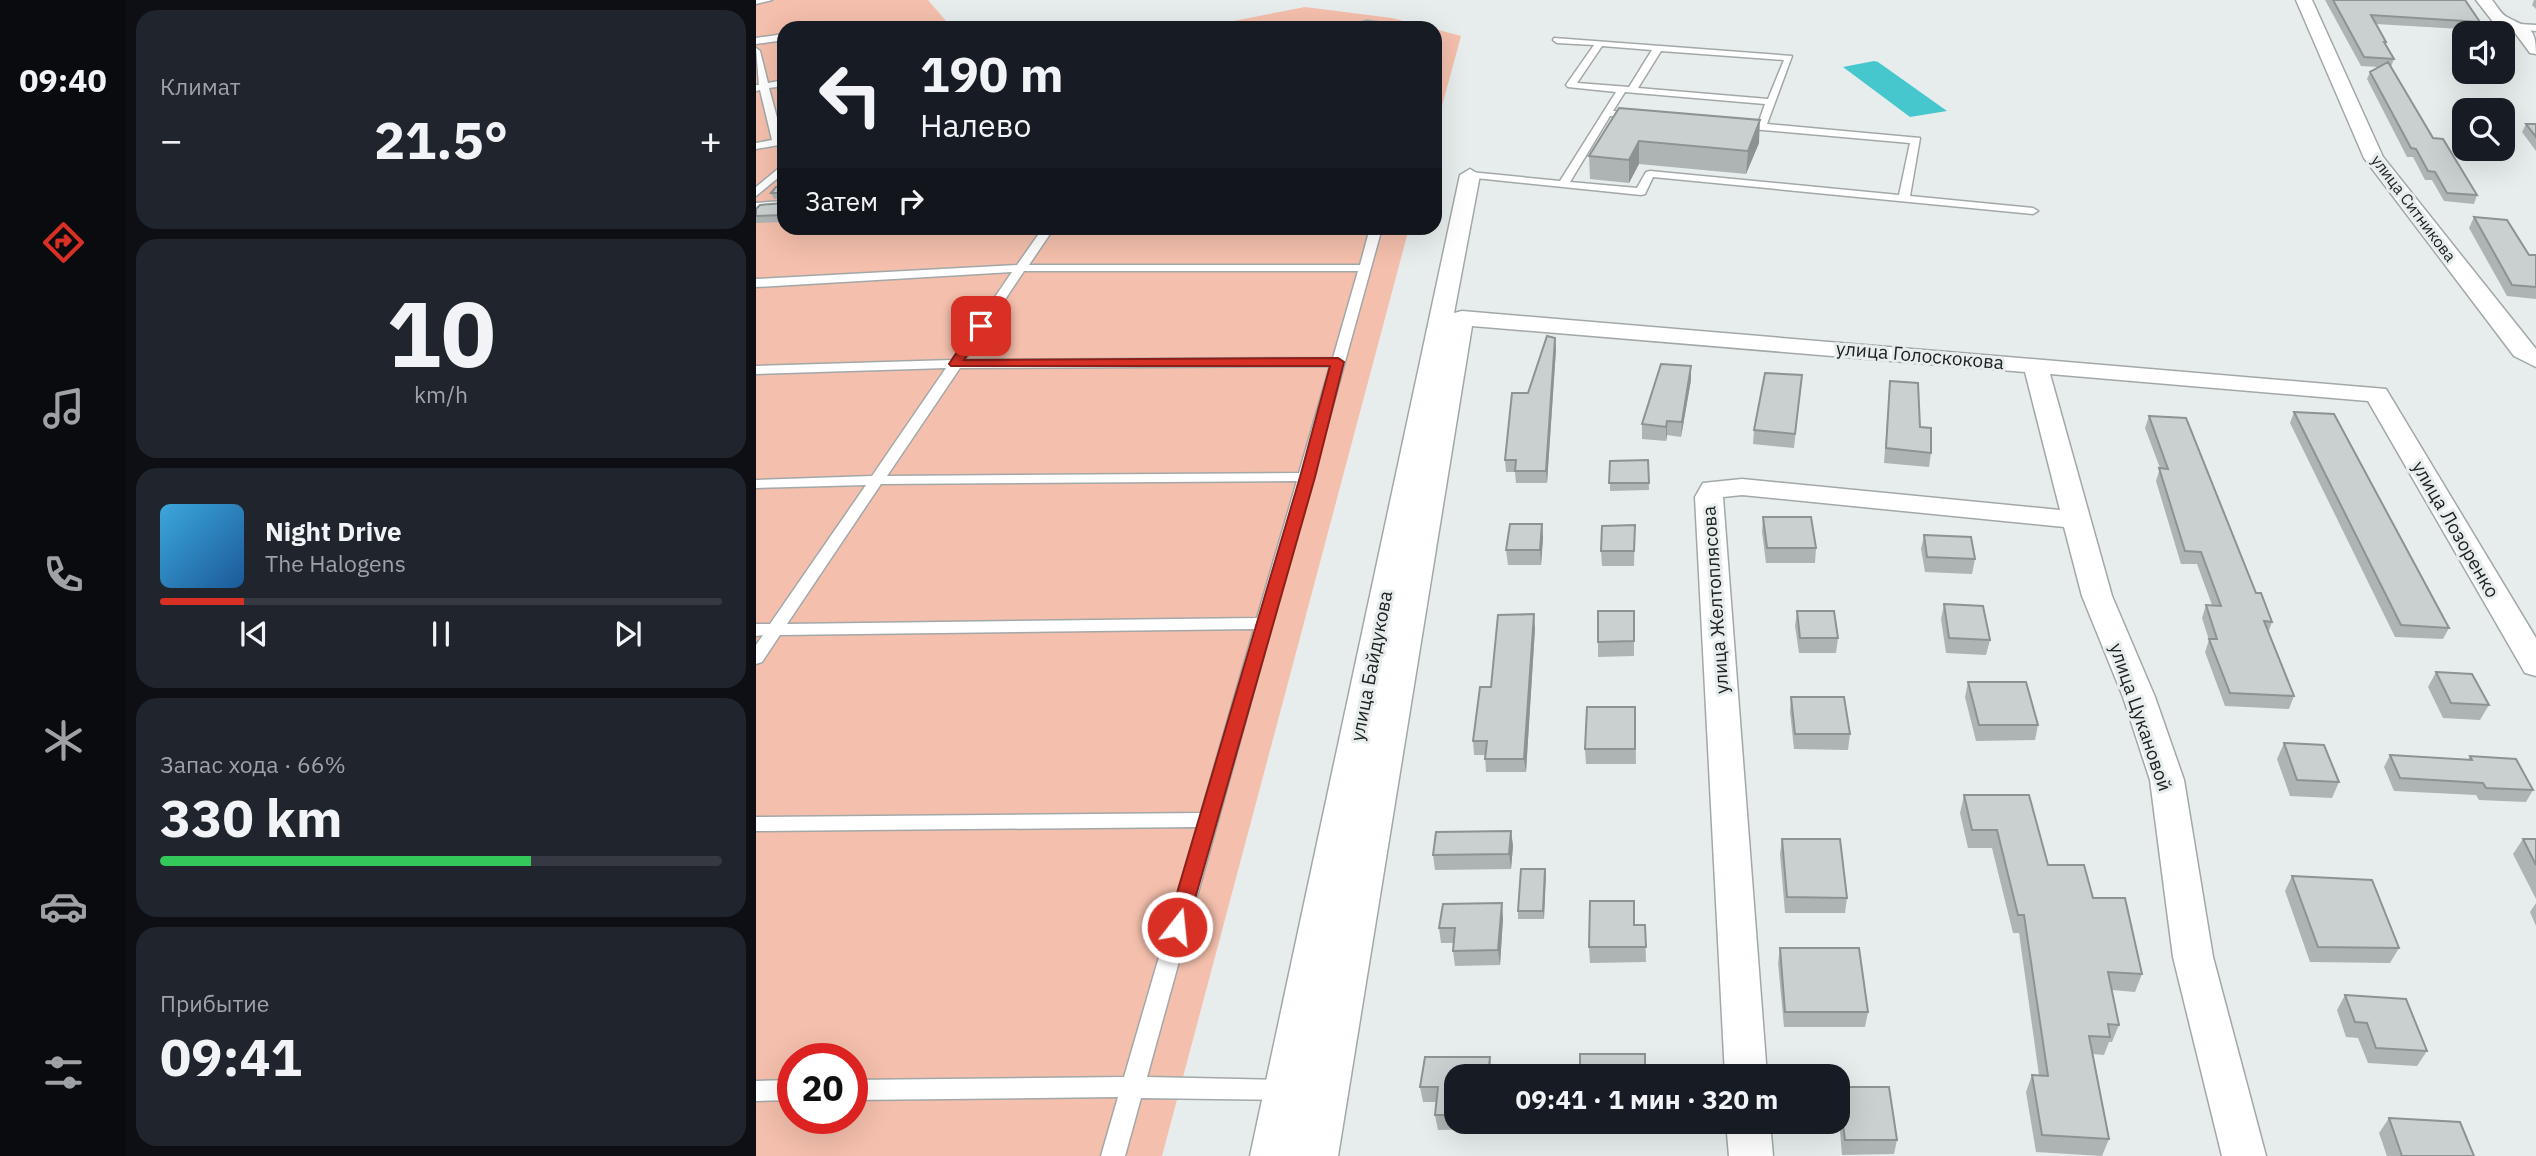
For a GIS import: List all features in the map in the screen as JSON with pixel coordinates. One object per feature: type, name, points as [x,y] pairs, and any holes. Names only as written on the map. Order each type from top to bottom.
[{"type":"street","name":"улица Ситникова","points":[[2304,0],[2374,158],[2523,351],[2536,360]]},
{"type":"street","points":[[2484,0],[2500,20],[2528,28],[2536,49]]},
{"type":"street","name":"улица Байдукова","points":[[1272,1156],[1470,175]]},
{"type":"street","name":"улица Байдукова","points":[[1316,1156],[1462,318]]},
{"type":"street","name":"улица Голоскокова","points":[[1462,318],[2377,394]]},
{"type":"street","name":"улица Цукановой","points":[[2035,365],[2097,596],[2139,697],[2167,780],[2193,957],[2244,1156]]},
{"type":"street","name":"улица Лозоренко","points":[[2377,394],[2536,665]]},
{"type":"street","name":"улица Желтоплясова","points":[[1745,1064],[1709,497],[1713,489],[1742,487],[2076,520]]},
{"type":"street","points":[[1749,1134],[1751,1156]]},
{"type":"lane","points":[[756,2],[768,0]]},
{"type":"lane","points":[[756,41],[777,38]]},
{"type":"lane","points":[[1557,40],[1788,58],[1761,127]]},
{"type":"lane","points":[[1600,43],[1571,85],[1771,102]]},
{"type":"lane","points":[[1563,184],[1607,113],[1658,48]]},
{"type":"lane","points":[[756,51],[761,87],[777,133]]},
{"type":"lane","points":[[1607,113],[1646,117]]},
{"type":"lane","points":[[1722,123],[1916,140],[1904,199]]},
{"type":"lane","points":[[756,146],[777,142]]},
{"type":"lane","points":[[756,193],[777,174]]},
{"type":"lane","points":[[1470,175],[1641,192],[1650,174],[2033,211]]},
{"type":"lane","points":[[756,206],[777,204]]},
{"type":"lane","points":[[756,658],[1043,235]]},
{"type":"lane","points":[[1113,1156],[1374,235]]},
{"type":"lane","points":[[756,283],[1020,268],[1364,268]]},
{"type":"lane","points":[[756,370],[955,364],[1338,362]]},
{"type":"lane","points":[[756,484],[876,480],[1307,477]]},
{"type":"lane","points":[[756,630],[1264,623]]},
{"type":"lane","points":[[756,824],[1207,820]]},
{"type":"lane","points":[[868,1090],[1131,1087],[1285,1090]]},
{"type":"lane","points":[[756,1091],[777,1090]]},
{"type":"shaded area","points":[[756,0],[928,0],[946,21],[777,21],[777,235],[1407,235],[1162,1156],[756,1156]]},
{"type":"shaded area","points":[[1305,7],[1403,21],[1233,21]]},
{"type":"shaded area","points":[[1442,31],[1461,36],[1442,106]]},
{"type":"water","points":[[1874,61],[1947,111],[1910,117],[1843,67]]},
{"type":"building","points":[[2333,0],[2465,0],[2479,21],[2371,15],[2394,59],[2364,57]]},
{"type":"building","points":[[2388,62],[2433,138],[2443,139],[2452,154],[2452,161],[2456,161],[2477,195],[2447,193],[2435,172],[2428,171],[2416,149],[2411,148],[2370,72]]},
{"type":"building","points":[[1619,108],[1760,120],[1748,151],[1639,141],[1629,160],[1589,156]]},
{"type":"building","points":[[2526,124],[2536,124],[2536,137]]},
{"type":"building","points":[[777,204],[777,215],[756,216],[756,209],[760,205]]},
{"type":"building","points":[[2474,217],[2507,220],[2529,255],[2536,255],[2536,287],[2512,285]]},
{"type":"building","points":[[1547,336],[1555,338],[1546,471],[1515,471],[1516,460],[1505,460],[1512,393],[1528,393]]},
{"type":"building","points":[[1661,364],[1691,366],[1682,422],[1667,421],[1666,427],[1642,424]]},
{"type":"building","points":[[1765,373],[1802,375],[1795,434],[1754,430]]},
{"type":"building","points":[[1890,381],[1918,383],[1920,427],[1931,428],[1931,453],[1886,448]]},
{"type":"building","points":[[2294,412],[2334,414],[2449,628],[2401,625]]},
{"type":"building","points":[[2149,416],[2186,418],[2256,593],[2261,593],[2272,622],[2264,621],[2294,696],[2230,693],[2209,639],[2217,639],[2206,605],[2221,606],[2201,552],[2185,551],[2159,468],[2168,469]]},
{"type":"building","points":[[1648,460],[1649,483],[1609,483],[1610,461]]},
{"type":"building","points":[[1763,517],[1811,517],[1816,548],[1767,548]]},
{"type":"building","points":[[1510,524],[1542,524],[1540,550],[1506,550]]},
{"type":"building","points":[[1635,525],[1634,551],[1601,551],[1602,526]]},
{"type":"building","points":[[1924,535],[1971,537],[1975,559],[1927,557]]},
{"type":"building","points":[[1944,604],[1983,606],[1990,640],[1949,638]]},
{"type":"building","points":[[1598,611],[1634,611],[1634,641],[1598,642]]},
{"type":"building","points":[[1797,611],[1834,611],[1838,638],[1800,638]]},
{"type":"building","points":[[1534,614],[1524,759],[1485,759],[1487,741],[1473,741],[1480,687],[1491,687],[1498,615]]},
{"type":"building","points":[[2436,672],[2472,674],[2489,705],[2451,703]]},
{"type":"building","points":[[1968,682],[2026,682],[2038,725],[1979,725]]},
{"type":"building","points":[[1791,697],[1844,697],[1850,734],[1795,734]]},
{"type":"building","points":[[1587,707],[1635,707],[1635,749],[1585,749]]},
{"type":"building","points":[[2284,743],[2324,745],[2339,782],[2297,780]]},
{"type":"building","points":[[2390,755],[2472,760],[2470,756],[2516,759],[2533,790],[2486,788],[2483,783],[2400,778]]},
{"type":"building","points":[[1964,795],[2029,795],[2048,865],[2084,865],[2093,898],[2125,898],[2142,974],[2108,972],[2119,1025],[2108,1024],[2110,1037],[2089,1036],[2109,1139],[2042,1135],[2032,1075],[2048,1076],[2024,915],[2018,915],[1997,830],[1972,830]]},
{"type":"building","points":[[1511,831],[1509,854],[1433,855],[1436,832]]},
{"type":"building","points":[[1782,839],[1840,839],[1847,898],[1787,897]]},
{"type":"building","points":[[2523,839],[2536,839],[2536,865]]},
{"type":"building","points":[[1521,869],[1545,869],[1543,911],[1518,911]]},
{"type":"building","points":[[2292,876],[2372,880],[2399,948],[2318,947]]},
{"type":"building","points":[[1590,901],[1634,901],[1634,925],[1645,925],[1646,947],[1589,947]]},
{"type":"building","points":[[1502,903],[1498,950],[1453,951],[1455,928],[1439,928],[1443,904]]},
{"type":"building","points":[[1780,948],[1859,948],[1868,1012],[1785,1012]]},
{"type":"building","points":[[2345,995],[2406,999],[2427,1051],[2376,1048],[2367,1023],[2355,1022]]},
{"type":"building","points":[[1580,1054],[1645,1054],[1645,1064],[1580,1064]]},
{"type":"building","points":[[1425,1057],[1490,1057],[1489,1064],[1444,1064],[1444,1115],[1435,1115],[1438,1087],[1420,1087]]},
{"type":"building","points":[[1850,1087],[1889,1087],[1897,1140],[1845,1140],[1844,1134],[1850,1134]]},
{"type":"building","points":[[2389,1118],[2460,1122],[2474,1156],[2402,1156]]},
{"type":"route","points":[[981,326],[955,364],[1338,362],[1177,927]]}]
